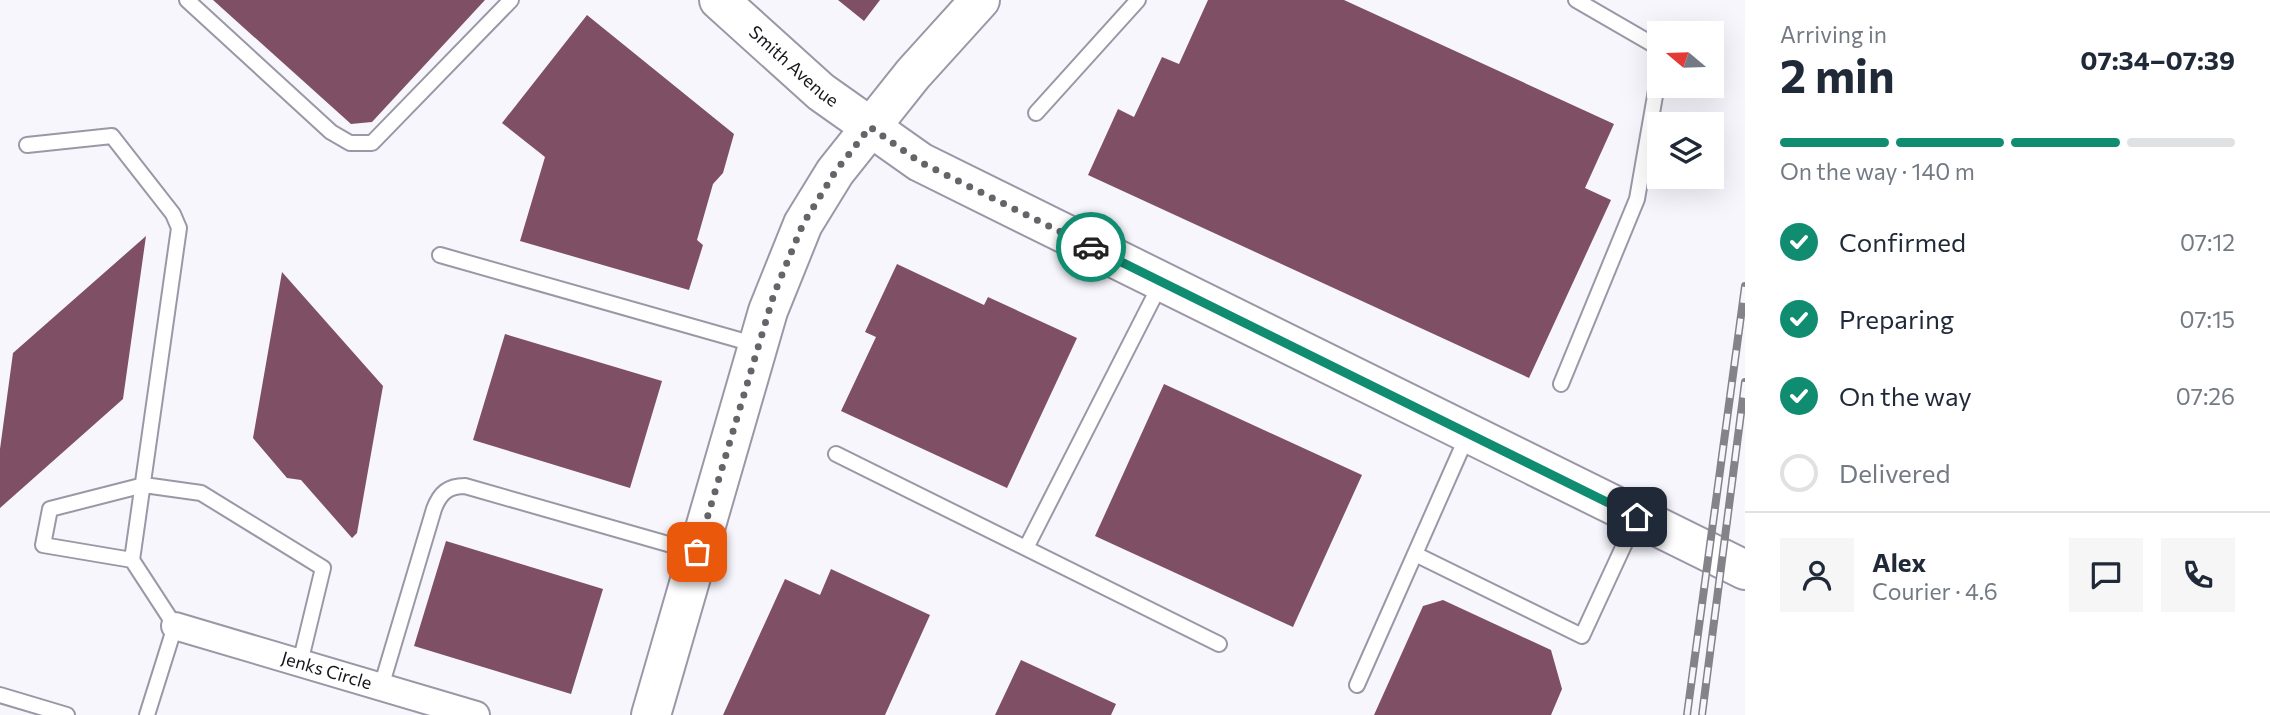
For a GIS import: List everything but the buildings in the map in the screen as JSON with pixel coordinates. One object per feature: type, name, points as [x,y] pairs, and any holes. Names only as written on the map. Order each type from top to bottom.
[{"type":"main road","name":"Smith Avenue","points":[[719,0],[814,85],[920,162],[1745,570]]},
{"type":"main road","points":[[651,715],[758,345],[774,294],[803,224],[835,172],[870,127],[913,74],[980,0]]},
{"type":"street","name":"Jenks Circle","points":[[175,626],[381,687],[426,708],[476,715]]},
{"type":"lane","points":[[187,0],[331,132],[350,143],[372,143],[510,0]]},
{"type":"lane","points":[[1037,113],[1138,0]]},
{"type":"lane","points":[[1576,0],[1647,41]]},
{"type":"lane","points":[[1561,384],[1637,199],[1655,98]]},
{"type":"lane","points":[[27,145],[112,136],[173,214],[179,228],[132,560],[175,626],[147,715]]},
{"type":"lane","points":[[440,255],[758,345]]},
{"type":"lane","points":[[1026,548],[1162,282]]},
{"type":"lane","points":[[1357,685],[1468,433]]},
{"type":"lane","points":[[836,454],[1219,645]]},
{"type":"lane","points":[[132,560],[43,545],[50,509],[144,485],[201,493],[323,568],[300,663]]},
{"type":"lane","points":[[381,687],[434,509],[444,491],[455,486],[478,490],[697,552]]},
{"type":"lane","points":[[1415,554],[1581,636],[1637,517]]},
{"type":"lane","points":[[0,695],[66,715]]},
{"type":"railway","points":[[1687,715],[1745,286]]},
{"type":"railway","points":[[1702,715],[1745,382]]},
{"type":"way so far","points":[[697,552],[774,294],[803,224],[835,172],[870,127],[920,162],[1091,247]]},
{"type":"route","points":[[1091,247],[1637,517]]}]
